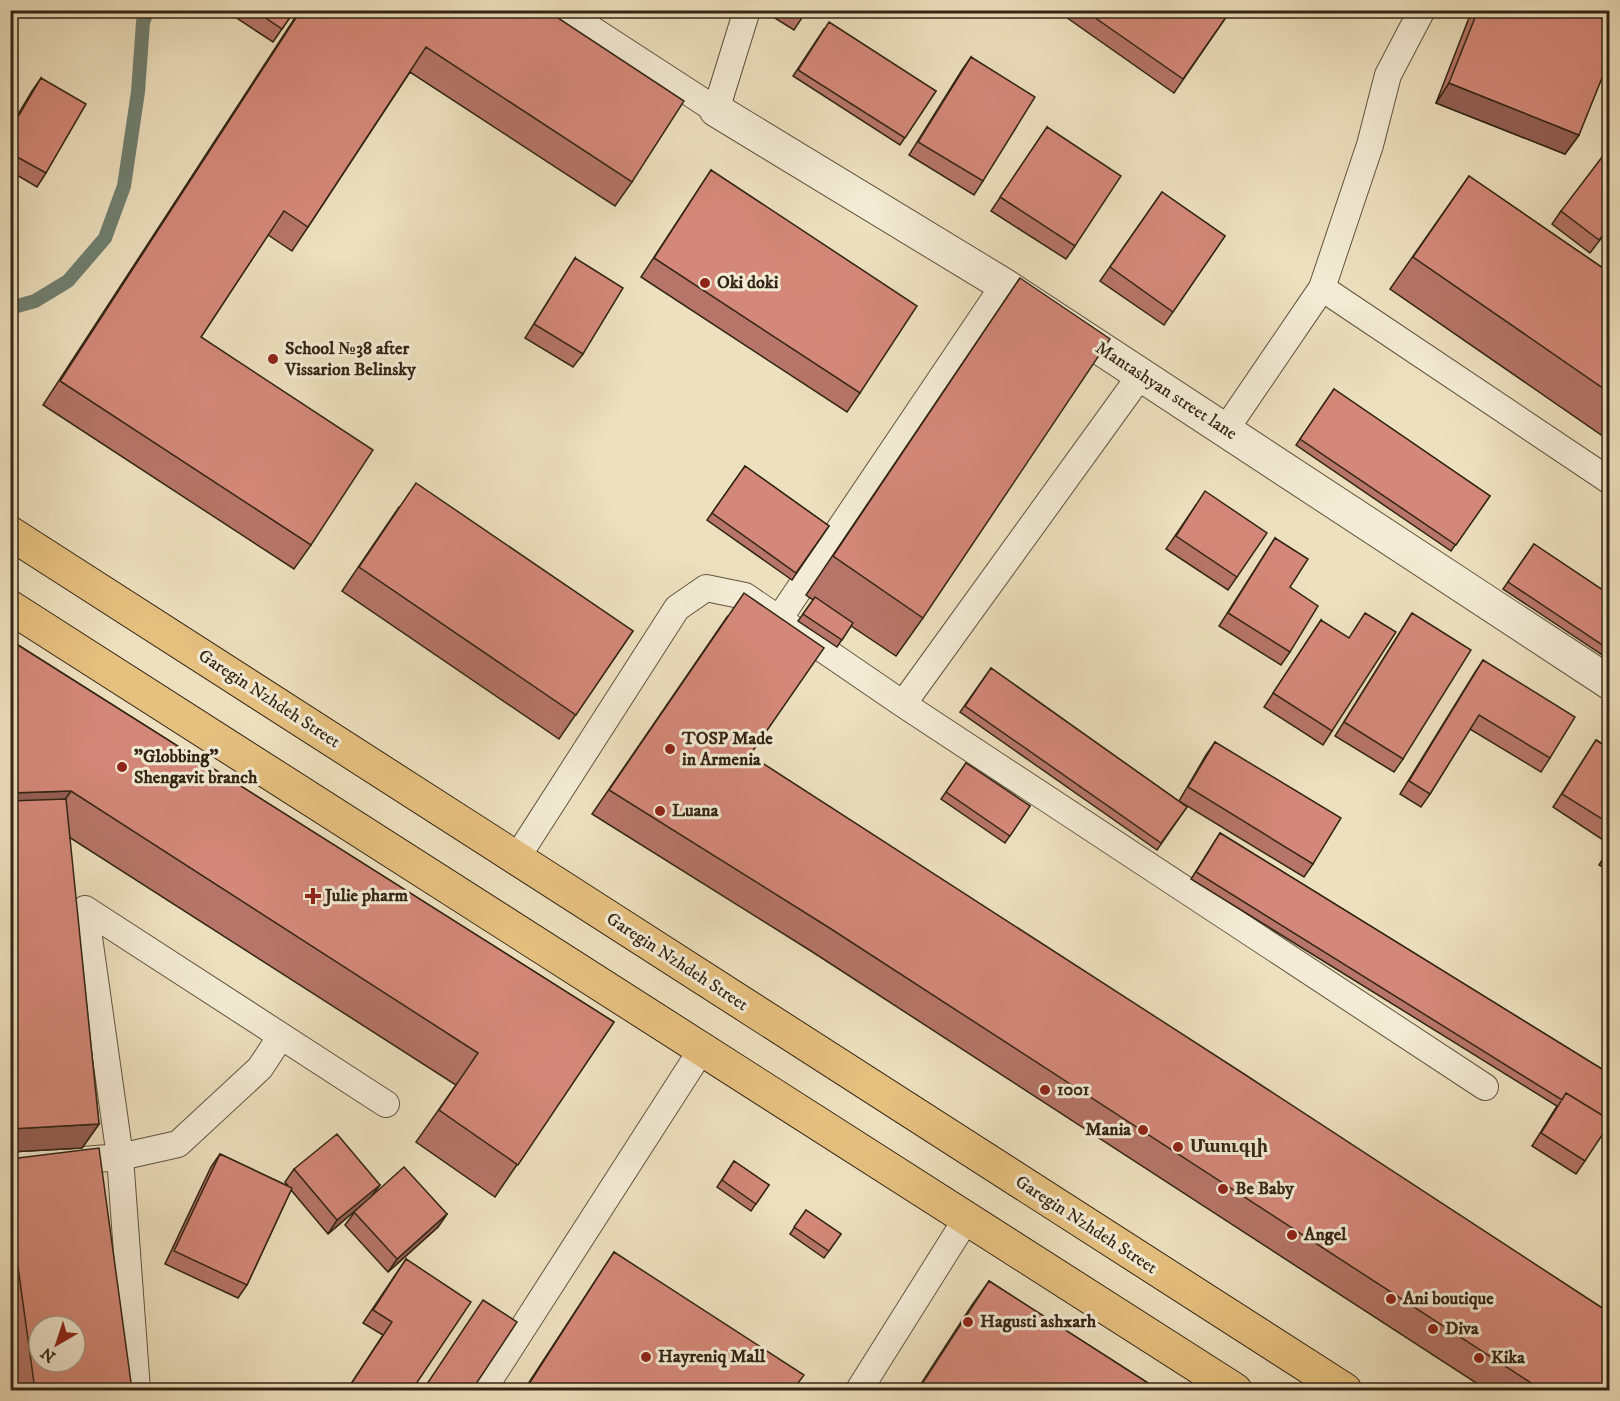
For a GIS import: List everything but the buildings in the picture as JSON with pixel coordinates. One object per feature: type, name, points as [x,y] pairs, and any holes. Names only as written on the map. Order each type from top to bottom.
[{"type":"main road","name":"Garegin Nzhdeh Street","points":[[10,533],[1345,1390]]},
{"type":"main road","points":[[10,607],[1235,1390]]},
{"type":"street","name":"Mantashyan street lane","points":[[716,110],[1004,285],[1610,682]]},
{"type":"lane","points":[[562,10],[716,110],[747,10]]},
{"type":"lane","points":[[1226,429],[1323,288],[1370,145],[1388,75],[1422,10]]},
{"type":"lane","points":[[779,619],[1004,285]]},
{"type":"lane","points":[[1323,288],[1610,481]]},
{"type":"lane","points":[[903,704],[1140,376]]},
{"type":"lane","points":[[516,859],[677,609],[705,588],[745,596],[903,704],[1485,1087]]},
{"type":"lane","points":[[137,1390],[120,1157],[85,909],[386,1104]]},
{"type":"lane","points":[[10,1166],[120,1157],[178,1144],[260,1068],[282,1036]]},
{"type":"lane","points":[[483,1390],[702,1049]]},
{"type":"lane","points":[[859,1390],[967,1218]]},
{"type":"waterway","points":[[10,308],[35,301],[68,281],[105,238],[124,186],[138,92],[143,22],[148,10]]},
{"type":"place","name":"Oki doki","points":[[705,283]]},
{"type":"place","name":"School №38 after Vissarion Belinsky","points":[[273,359]]},
{"type":"place","name":"TOSP Made in Armenia","points":[[670,749]]},
{"type":"place","name":"\"Globbing\" Shengavit branch","points":[[122,767]]},
{"type":"place","name":"Luana","points":[[660,811]]},
{"type":"place","name":"Julie pharm","points":[[313,896]]},
{"type":"place","name":"1001","points":[[1045,1090]]},
{"type":"place","name":"Mania","points":[[1143,1130]]},
{"type":"place","name":"Մաուգլի","points":[[1178,1147]]},
{"type":"place","name":"Be Baby","points":[[1223,1189]]},
{"type":"place","name":"Angel","points":[[1292,1235]]},
{"type":"place","name":"Ani boutique","points":[[1391,1299]]},
{"type":"place","name":"Hagusti ashxarh","points":[[968,1322]]},
{"type":"place","name":"Diva","points":[[1433,1329]]},
{"type":"place","name":"Hayreniq Mall","points":[[646,1357]]},
{"type":"place","name":"Kika","points":[[1479,1358]]}]
